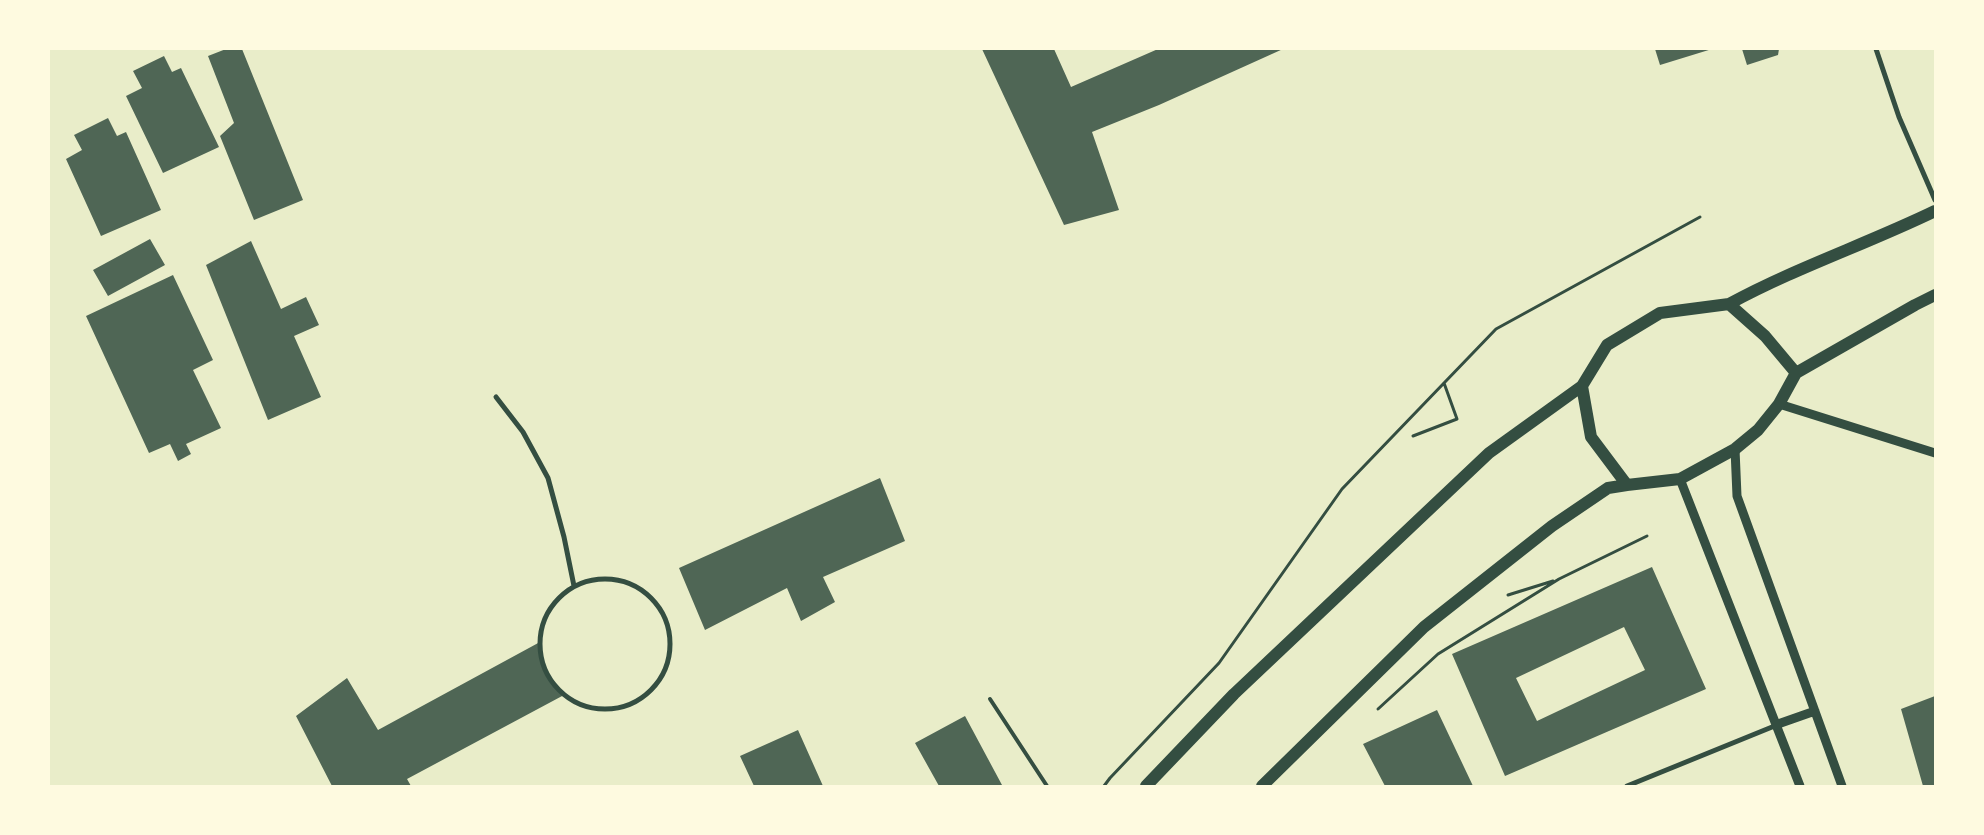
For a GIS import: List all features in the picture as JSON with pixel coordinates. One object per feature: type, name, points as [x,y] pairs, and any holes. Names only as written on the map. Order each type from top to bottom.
[{"type":"main road","points":[[1146,786],[1234,694],[1489,453],[1582,386],[1607,345],[1660,313],[1729,304],[1756,289],[1884,236],[1935,211]]},
{"type":"main road","points":[[1262,786],[1424,627],[1552,526],[1608,488],[1680,479],[1735,449],[1758,430],[1779,404],[1796,373],[1935,295]]},
{"type":"main road","points":[[1729,304],[1764,336],[1796,373]]},
{"type":"main road","points":[[1582,386],[1591,437],[1627,485]]},
{"type":"street","points":[[1876,49],[1898,117],[1935,200]]},
{"type":"street","points":[[496,397],[523,432],[548,478],[564,537],[574,586]]},
{"type":"street","points":[[1779,404],[1935,453]]},
{"type":"street","points":[[1735,449],[1737,496],[1842,786]]},
{"type":"street","points":[[1680,479],[1778,724],[1800,786]]},
{"type":"street","points":[[594,579],[616,579],[636,586],[653,599],[665,618],[671,639],[669,661],[660,680],[646,696],[626,706],[605,710],[583,706],[564,695],[551,681],[543,662],[540,642],[542,626],[554,603],[574,586],[594,579]]},
{"type":"street","points":[[1627,786],[1778,724],[1815,711]]},
{"type":"lane","points":[[990,699],[1047,786]]},
{"type":"path","points":[[1104,786],[1219,663],[1342,488],[1496,328],[1700,217]]},
{"type":"path","points":[[1413,436],[1457,419],[1444,383]]},
{"type":"path","points":[[1375,712],[1438,654],[1560,579],[1647,536]]},
{"type":"path","points":[[1508,595],[1560,579]]},
{"type":"building","points":[[226,49],[242,49],[303,200],[254,220],[220,136],[234,123],[208,56]]},
{"type":"building","points":[[982,49],[1054,49],[1071,87],[1158,49],[1283,49],[1159,105],[1092,132],[1119,210],[1064,225]]},
{"type":"building","points":[[1655,49],[1712,49],[1660,65]]},
{"type":"building","points":[[1742,49],[1779,49],[1778,55],[1747,65]]},
{"type":"building","points":[[164,56],[172,72],[181,68],[219,147],[163,173],[126,96],[142,88],[133,71]]},
{"type":"building","points":[[108,118],[117,136],[126,132],[161,210],[101,236],[66,159],[82,150],[74,135]]},
{"type":"building","points":[[150,239],[165,265],[108,296],[93,270]]},
{"type":"building","points":[[251,241],[281,309],[306,297],[319,325],[294,336],[321,397],[268,420],[206,265]]},
{"type":"building","points":[[173,275],[213,360],[193,370],[221,428],[186,444],[191,454],[178,461],[170,444],[149,453],[86,316]]},
{"type":"building","points":[[880,478],[905,541],[823,577],[835,602],[801,621],[787,588],[705,630],[679,568]]},
{"type":"building","points":[[1652,567],[1706,689],[1505,776],[1452,654]],"holes":[[[1624,627],[1645,670],[1537,721],[1516,678]]]},
{"type":"building","points":[[540,642],[543,662],[551,681],[564,695],[407,779],[411,786],[332,786],[296,716],[347,678],[378,730]]},
{"type":"building","points":[[1935,696],[1935,786],[1923,786],[1901,709]]},
{"type":"building","points":[[1437,710],[1473,786],[1385,786],[1363,744]]},
{"type":"building","points":[[965,716],[1002,785],[939,786],[915,743]]},
{"type":"building","points":[[798,730],[823,786],[754,786],[740,756]]}]
